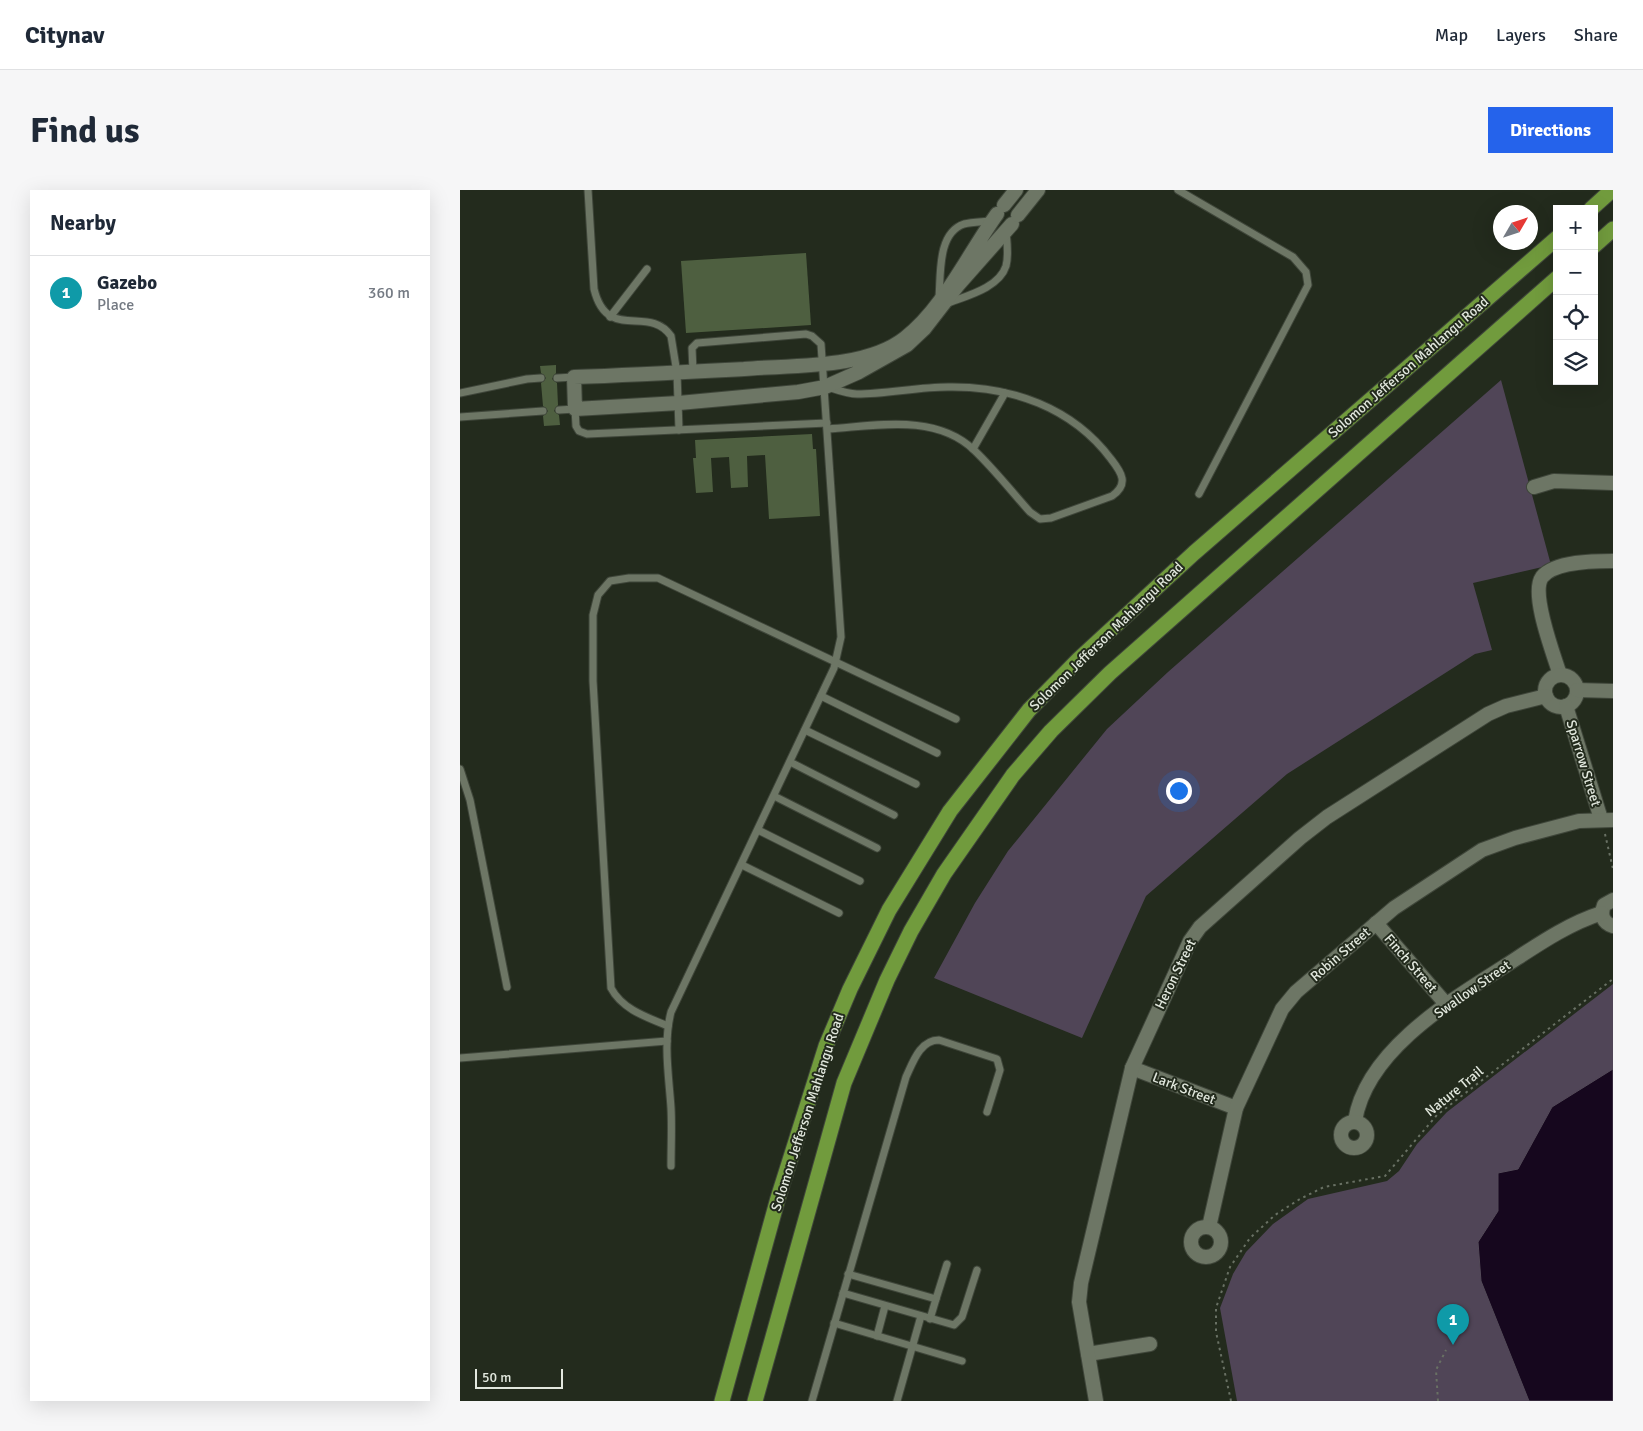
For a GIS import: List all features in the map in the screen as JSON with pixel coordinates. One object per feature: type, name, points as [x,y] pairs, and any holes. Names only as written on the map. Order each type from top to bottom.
[{"type":"main road","points":[[1595,205],[1612,190]]},
{"type":"main road","points":[[1598,242],[1613,229]]},
{"type":"main road","name":"Solomon Jefferson Mahlangu Road","points":[[722,1401],[778,1198],[826,1046],[850,989],[889,910],[950,811],[1029,710],[1079,659],[1194,553],[1553,241]]},
{"type":"main road","name":"Solomon Jefferson Mahlangu Road","points":[[755,1401],[844,1083],[887,980],[911,931],[930,896],[995,799],[1051,731],[1110,673],[1553,282]]},
{"type":"street","points":[[1016,190],[998,213],[941,303],[924,329],[907,345],[858,372],[825,387],[798,392],[679,403],[575,409],[574,377],[677,373],[824,363],[879,352],[899,343],[916,329],[941,303],[1012,223],[1038,190]]},
{"type":"street","points":[[1534,487],[1554,481],[1613,482]]},
{"type":"street","points":[[1560,675],[1538,601],[1539,583],[1547,573],[1566,566],[1588,561],[1613,561]]},
{"type":"street","points":[[1560,675],[1570,677],[1577,690],[1574,700],[1566,706],[1552,704],[1546,696],[1545,690],[1550,680],[1560,675]]},
{"type":"street","points":[[1577,690],[1613,691]]},
{"type":"street","name":"Heron Street","points":[[1096,1401],[1079,1294],[1122,1103],[1132,1068],[1184,950],[1200,927],[1300,838],[1328,817],[1488,714],[1506,706],[1546,696]]},
{"type":"street","name":"Sparrow Street","points":[[1566,706],[1607,820]]},
{"type":"street","name":"Robin Street","points":[[1209,1227],[1236,1108],[1288,1000],[1394,908],[1492,846],[1579,821],[1607,820]]},
{"type":"street","points":[[1613,900],[1604,905],[1602,913],[1605,922],[1613,926]]},
{"type":"street","name":"Swallow Street","points":[[1355,1121],[1357,1108],[1367,1086],[1383,1063],[1408,1037],[1446,1004],[1575,923],[1602,913]]},
{"type":"street","name":"Finch Street","points":[[1376,922],[1446,1004]]},
{"type":"street","name":"Lark Street","points":[[1132,1068],[1236,1108]]},
{"type":"street","points":[[1088,1354],[1150,1344]]},
{"type":"lane","points":[[588,190],[594,289],[598,301],[610,316],[626,321],[655,323],[665,329],[673,340],[677,373],[679,430]]},
{"type":"lane","points":[[1178,190],[1293,258],[1306,272],[1309,280],[1295,313],[1199,494]]},
{"type":"lane","points":[[998,213],[962,225],[946,241],[941,303],[981,290],[998,278],[1006,265],[1012,223]]},
{"type":"lane","points":[[610,316],[647,269]]},
{"type":"lane","points":[[671,1166],[668,1026],[682,988],[742,866],[821,696],[836,661],[841,638],[824,363],[821,344],[812,336],[806,334],[697,343],[692,348],[694,372]]},
{"type":"lane","points":[[557,378],[574,377]]},
{"type":"lane","points":[[460,393],[527,379],[541,378]]},
{"type":"lane","points":[[559,410],[575,409],[576,426],[582,434],[907,424],[940,431],[974,449],[1030,512],[1040,519],[1112,496],[1120,490],[1123,480],[1120,472],[1096,441],[1078,424],[1056,409],[1030,398],[976,388],[947,387],[856,394],[825,387]]},
{"type":"lane","points":[[974,449],[1005,393]]},
{"type":"lane","points":[[460,417],[543,411]]},
{"type":"lane","points":[[668,1026],[627,1007],[616,998],[611,988],[593,681],[593,615],[598,595],[610,581],[629,578],[658,578],[956,719]]},
{"type":"lane","points":[[821,696],[937,753]]},
{"type":"lane","points":[[805,730],[916,784]]},
{"type":"lane","points":[[790,762],[894,815]]},
{"type":"lane","points":[[460,769],[478,838],[507,987]]},
{"type":"lane","points":[[774,796],[876,848]]},
{"type":"lane","points":[[758,830],[860,881]]},
{"type":"lane","points":[[742,866],[839,913]]},
{"type":"lane","points":[[812,1401],[906,1077],[925,1044],[931,1040],[939,1040],[997,1059],[1000,1070],[987,1112]]},
{"type":"lane","points":[[460,1058],[668,1041]]},
{"type":"lane","points":[[930,1319],[947,1264]]},
{"type":"lane","points":[[843,1293],[954,1325],[962,1317],[977,1270]]},
{"type":"lane","points":[[848,1274],[936,1299]]},
{"type":"lane","points":[[877,1336],[885,1306]]},
{"type":"lane","points":[[897,1401],[921,1316]]},
{"type":"lane","points":[[834,1323],[962,1361]]},
{"type":"path","points":[[1607,820],[1613,869]]},
{"type":"path","name":"Nature Trail","points":[[1231,1401],[1216,1332],[1216,1308],[1230,1267],[1250,1238],[1275,1215],[1324,1187],[1385,1176],[1437,1116],[1613,979]]},
{"type":"path","points":[[1438,1401],[1436,1370],[1446,1350]]},
{"type":"shaded area","points":[[1501,380],[1551,565],[1473,583],[1492,650],[1475,654],[1287,774],[1146,896],[1082,1038],[934,978],[975,903],[1008,851],[1107,729],[1168,672]]},
{"type":"shaded area","points":[[1613,984],[1613,1401],[1237,1401],[1220,1308],[1233,1274],[1246,1252],[1273,1224],[1308,1199],[1387,1181],[1399,1171],[1417,1144],[1447,1112]]},
{"type":"shaded area","points":[[1613,1069],[1613,1401],[1529,1401],[1481,1281],[1478,1242],[1498,1211],[1498,1173],[1518,1169],[1552,1107]]},
{"type":"building","points":[[806,253],[811,325],[686,333],[681,261]]},
{"type":"building","points":[[556,365],[556,373],[552,379],[557,383],[558,405],[554,411],[559,415],[560,425],[544,426],[543,416],[548,411],[543,406],[541,383],[546,378],[541,373],[540,366]]},
{"type":"building","points":[[812,434],[813,449],[816,449],[820,516],[769,519],[765,455],[747,456],[748,487],[731,488],[729,457],[711,458],[713,492],[696,493],[693,458],[696,458],[695,440]]},
{"type":"place","name":"Gazebo","points":[[1453,1345]]}]
